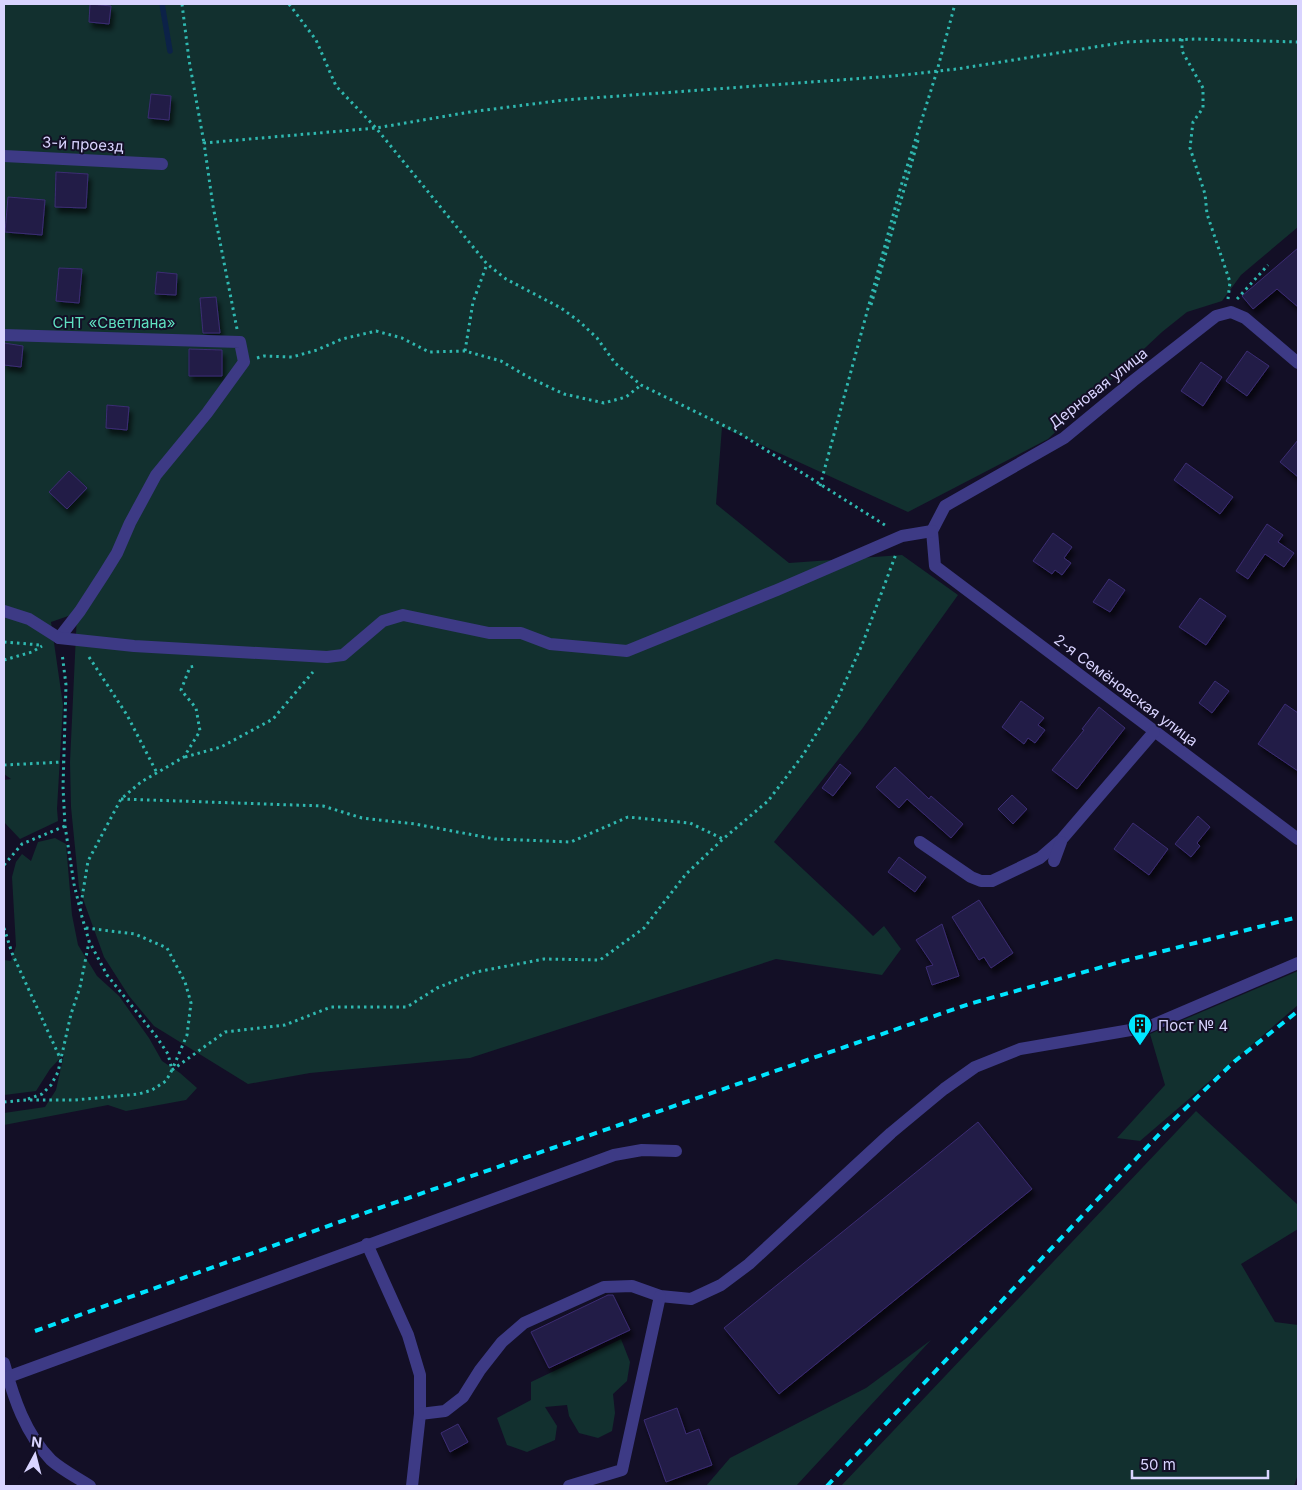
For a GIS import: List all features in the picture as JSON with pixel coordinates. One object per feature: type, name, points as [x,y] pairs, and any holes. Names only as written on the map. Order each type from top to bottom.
[{"type":"street","name":"3-й проезд","points":[[4,156],[162,164]]},
{"type":"street","points":[[1231,309],[1245,318],[1298,364]]},
{"type":"street","name":"Дерновая улица","points":[[932,531],[945,506],[1064,438],[1216,316],[1231,309]]},
{"type":"street","points":[[4,335],[235,342],[244,362],[207,413],[156,475],[104,574],[60,638]]},
{"type":"street","points":[[4,611],[30,619],[60,638],[134,646],[327,657],[343,655],[383,622],[403,615],[489,633],[521,633],[550,644],[627,651],[777,590],[902,536],[932,531]]},
{"type":"street","name":"2-я Семёновская улица","points":[[932,531],[935,566],[1298,839]]},
{"type":"street","points":[[920,842],[971,876],[981,881],[992,881],[1040,858],[1062,840],[1154,732]]},
{"type":"street","points":[[1054,861],[1062,840]]},
{"type":"street","points":[[420,1414],[445,1411],[464,1397],[480,1370],[502,1342],[524,1323],[604,1288],[632,1286],[660,1296],[691,1299],[720,1285],[749,1264],[891,1133],[944,1089],[975,1067],[1020,1049],[1148,1027],[1298,964]]},
{"type":"street","points":[[8,1377],[614,1155],[642,1150],[676,1151]]},
{"type":"street","points":[[367,1244],[408,1335],[420,1375],[420,1414],[412,1486]]},
{"type":"street","points":[[569,1486],[622,1470],[660,1296]]},
{"type":"street","points":[[4,1363],[14,1401],[31,1435],[53,1461],[90,1486]]},
{"type":"path","points":[[182,4],[189,60],[235,342]]},
{"type":"path","points":[[172,1070],[225,1032],[285,1025],[331,1007],[407,1007],[437,988],[476,972],[486,970],[544,959],[600,960],[644,928],[686,874],[723,839],[768,801],[803,754],[836,702],[862,645],[884,590],[902,536],[820,486],[739,433],[641,385],[616,363],[597,338],[580,322],[561,308],[506,279],[487,264],[376,128],[336,86],[316,40],[289,4]]},
{"type":"path","points":[[820,486],[937,71],[954,4]]},
{"type":"path","points":[[204,143],[376,128],[470,112],[564,100],[671,91],[831,82],[937,71],[1126,42],[1182,39],[1298,42]]},
{"type":"path","points":[[1182,39],[1182,51],[1203,88],[1203,108],[1193,122],[1190,148],[1205,194],[1207,214],[1230,282],[1228,298],[1231,309]]},
{"type":"path","points":[[465,351],[472,302],[487,264]]},
{"type":"path","points":[[1231,309],[1268,265]]},
{"type":"path","points":[[244,362],[264,356],[292,357],[317,350],[342,339],[376,331],[402,338],[429,352],[465,351],[501,361],[528,377],[564,394],[604,403],[626,397],[641,385]]},
{"type":"path","points":[[4,660],[32,652],[50,640],[60,638],[66,686],[63,737],[65,826],[74,884],[89,941],[107,975],[156,1036],[168,1054],[172,1070]]},
{"type":"path","points":[[78,640],[127,715],[157,773]]},
{"type":"path","points":[[4,642],[42,646]]},
{"type":"path","points":[[80,907],[88,861],[121,799],[141,782],[184,757],[221,747],[273,718],[327,657]]},
{"type":"path","points":[[184,757],[200,731],[196,708],[181,690],[190,667],[198,664]]},
{"type":"path","points":[[4,765],[63,762]]},
{"type":"path","points":[[121,799],[322,806],[362,818],[415,824],[495,839],[572,842],[628,817],[690,823],[723,839]]},
{"type":"path","points":[[4,865],[22,844],[65,826]]},
{"type":"path","points":[[4,928],[12,953],[61,1060]]},
{"type":"path","points":[[4,1102],[75,1100],[139,1094],[152,1090],[166,1081],[172,1070],[187,1035],[191,1003],[185,982],[167,948],[135,934],[86,928]]},
{"type":"path","points":[[26,1100],[42,1094],[58,1072],[71,1014],[80,987],[89,941]]},
{"type":"green space","name":"СНТ «Светлана»","points":[[4,4],[1298,4],[1298,227],[1241,275],[1222,301],[1187,312],[1162,332],[1048,439],[908,512],[722,427],[716,504],[789,563],[902,555],[958,595],[862,729],[774,842],[873,936],[884,926],[901,949],[882,975],[776,959],[470,1058],[310,1073],[248,1084],[154,1026],[129,996],[104,957],[79,888],[71,807],[70,762],[77,613],[51,622],[63,705],[57,809],[58,821],[20,839],[4,822],[4,780],[11,779],[4,774]]},
{"type":"green space","points":[[55,838],[66,844],[72,915],[78,945],[97,976],[119,996],[149,1038],[162,1061],[197,1088],[186,1100],[126,1111],[108,1105],[4,1125],[4,1113],[45,1107],[56,1090],[64,1054],[50,1069],[36,1091],[4,1095],[4,960],[11,961],[16,946],[12,877],[16,862],[22,854],[31,861],[38,842]]},
{"type":"green space","points":[[1298,971],[1298,1005],[1140,1141],[1117,1138],[1165,1085],[1150,1034]]},
{"type":"green space","points":[[1196,1111],[1298,1205],[1298,1229],[1241,1264],[1275,1322],[1298,1325],[1298,1474],[1294,1486],[841,1486]]},
{"type":"green space","points":[[621,1339],[630,1362],[627,1381],[613,1394],[615,1413],[612,1431],[598,1438],[579,1433],[569,1416],[567,1405],[545,1407],[557,1426],[555,1440],[527,1452],[507,1445],[497,1418],[531,1400],[531,1382]]},
{"type":"green space","points":[[931,1340],[796,1486],[706,1486],[730,1458],[866,1388]]},
{"type":"building","points":[[90,4],[111,6],[109,24],[89,22]]},
{"type":"building","points":[[151,94],[171,96],[169,120],[148,118]]},
{"type":"building","points":[[56,172],[88,174],[86,208],[55,207]]},
{"type":"building","points":[[8,197],[45,200],[42,235],[5,232]]},
{"type":"building","points":[[1298,248],[1298,307],[1277,289],[1253,309],[1242,296]]},
{"type":"building","points":[[59,268],[82,269],[79,303],[56,301]]},
{"type":"building","points":[[157,272],[177,274],[176,295],[155,294]]},
{"type":"building","points":[[216,297],[220,333],[203,333],[200,298]]},
{"type":"building","points":[[4,343],[23,346],[21,367],[4,365]]},
{"type":"building","points":[[189,349],[222,350],[222,376],[189,376]]},
{"type":"building","points":[[1247,351],[1269,366],[1247,396],[1226,381]]},
{"type":"building","points":[[1201,362],[1222,377],[1203,406],[1181,391]]},
{"type":"building","points":[[107,405],[129,407],[127,430],[106,428]]},
{"type":"building","points":[[1298,440],[1298,477],[1280,462]]},
{"type":"building","points":[[1186,463],[1233,497],[1220,514],[1174,480]]},
{"type":"building","points":[[69,471],[87,488],[67,509],[49,492]]},
{"type":"building","points":[[1267,524],[1283,535],[1278,542],[1294,553],[1284,567],[1265,554],[1248,579],[1236,571]]},
{"type":"building","points":[[1053,533],[1072,547],[1064,558],[1071,563],[1062,575],[1055,570],[1052,574],[1033,561]]},
{"type":"building","points":[[1109,579],[1125,590],[1110,612],[1093,602]]},
{"type":"building","points":[[1200,598],[1226,616],[1206,645],[1179,627]]},
{"type":"building","points":[[1215,681],[1229,691],[1212,713],[1199,703]]},
{"type":"building","points":[[1021,701],[1044,718],[1038,725],[1045,730],[1035,743],[1028,738],[1024,744],[1002,727]]},
{"type":"building","points":[[1285,704],[1298,713],[1298,771],[1258,744]]},
{"type":"building","points":[[1099,707],[1125,728],[1077,789],[1052,770],[1084,730],[1082,729]]},
{"type":"building","points":[[840,764],[851,773],[833,796],[822,788]]},
{"type":"building","points":[[895,767],[929,799],[931,796],[963,824],[951,838],[907,799],[899,808],[876,787]]},
{"type":"building","points":[[1012,795],[1027,809],[1013,824],[998,809]]},
{"type":"building","points":[[1198,816],[1210,827],[1197,843],[1200,846],[1191,857],[1175,844]]},
{"type":"building","points":[[1133,823],[1168,849],[1149,875],[1114,849]]},
{"type":"building","points":[[899,857],[926,877],[915,892],[888,872]]},
{"type":"building","points":[[979,900],[1013,953],[991,968],[984,957],[979,960],[952,917]]},
{"type":"building","points":[[942,924],[959,976],[932,985],[926,967],[933,965],[916,940]]},
{"type":"building","points":[[978,1122],[1032,1189],[779,1394],[724,1328]]},
{"type":"building","points":[[608,1295],[613,1295],[630,1330],[549,1368],[531,1332]]},
{"type":"building","points":[[677,1408],[686,1434],[699,1429],[712,1465],[666,1482],[644,1420]]},
{"type":"building","points":[[458,1424],[468,1442],[450,1452],[441,1433]]},
{"type":"waterway","points":[[162,4],[170,51]]},
{"type":"railway","points":[[35,1331],[359,1215],[969,1004],[1120,962],[1298,917]]},
{"type":"railway","points":[[827,1486],[1166,1127],[1235,1061],[1298,1011]]},
{"type":"place","name":"Пост № 4","points":[[1140,1046]]}]
